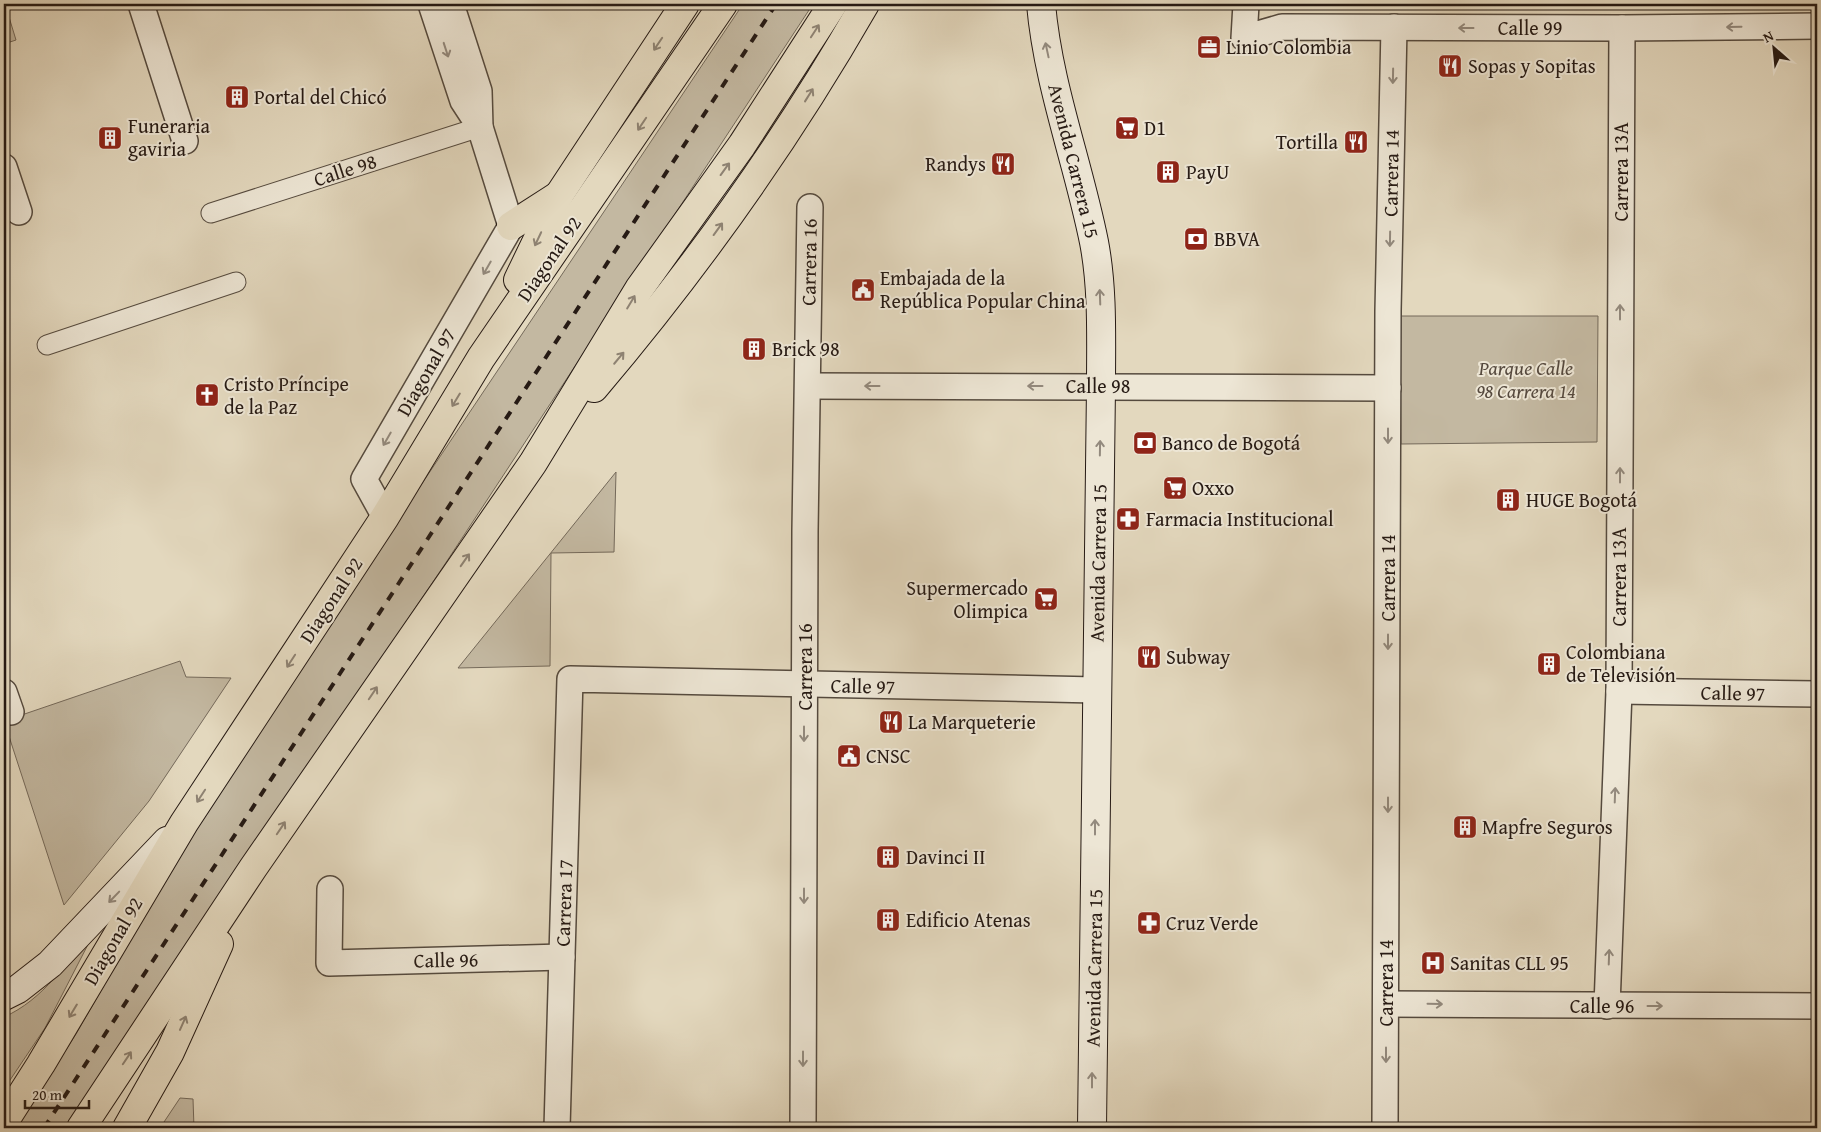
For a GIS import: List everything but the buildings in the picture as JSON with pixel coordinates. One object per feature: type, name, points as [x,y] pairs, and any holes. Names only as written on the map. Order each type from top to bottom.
[{"type":"main road","points":[[481,358],[559,195],[685,4]]},
{"type":"main road","name":"Diagonal 92","points":[[4,1122],[46,1056],[184,824],[385,518],[481,358],[723,4]]},
{"type":"main road","points":[[81,1128],[254,868],[532,463],[639,289],[742,145],[833,4]]},
{"type":"main road","points":[[532,463],[659,310],[773,154],[865,4]]},
{"type":"main road","name":"Avenida Carrera 15","points":[[1041,4],[1044,33],[1057,95],[1094,243],[1100,284],[1101,386],[1092,1128]]},
{"type":"main road","points":[[511,226],[559,195]]},
{"type":"main road","points":[[4,996],[29,981],[50,964],[184,824]]},
{"type":"main road","points":[[127,1128],[170,1052],[254,868]]},
{"type":"street","points":[[141,4],[185,141]]},
{"type":"street","points":[[431,4],[463,101],[480,127],[511,226]]},
{"type":"street","points":[[451,4],[479,91],[480,127]]},
{"type":"street","name":"Calle 99","points":[[1246,4],[1244,38],[1282,28],[1817,26]]},
{"type":"street","name":"Carrera 14","points":[[1385,1128],[1388,388],[1394,27]]},
{"type":"street","name":"Carrera 13A","points":[[1607,1006],[1619,691],[1622,28]]},
{"type":"street","name":"Calle 98","points":[[212,214],[480,127]]},
{"type":"street","points":[[4,167],[19,212]]},
{"type":"street","name":"Carrera 16","points":[[803,1128],[804,531],[810,206]]},
{"type":"street","name":"Diagonal 97","points":[[385,518],[364,479],[511,226]]},
{"type":"street","points":[[47,345],[236,282]]},
{"type":"street","name":"Calle 98","points":[[808,386],[1388,388]]},
{"type":"street","name":"Calle 97","points":[[570,679],[1096,690]]},
{"type":"street","name":"Carrera 17","points":[[557,1128],[570,679]]},
{"type":"street","name":"Calle 97","points":[[1619,691],[1817,694]]},
{"type":"street","name":"Calle 96","points":[[330,889],[329,963],[562,958]]},
{"type":"street","name":"Calle 96","points":[[1386,1004],[1817,1006]]},
{"type":"green space","points":[[743,4],[813,4],[445,564],[64,1128],[16,1128],[76,1034],[174,864],[265,718]]},
{"type":"green space","points":[[4,5],[16,40],[4,44]]},
{"type":"green space","name":"Parque Calle 98 Carrera 14","points":[[1400,316],[1598,316],[1597,442],[1401,444]]},
{"type":"green space","points":[[616,472],[614,552],[551,553],[550,666],[458,668]]},
{"type":"green space","points":[[180,661],[186,677],[231,678],[149,801],[64,905],[4,721]]},
{"type":"green space","points":[[96,929],[45,1028],[4,1089],[4,1017],[31,1001],[43,990]]},
{"type":"green space","points":[[180,1098],[193,1099],[194,1128],[160,1128]]},
{"type":"railway","points":[[44,1128],[776,4]]},
{"type":"place","name":"Linio Colombia","points":[[1209,47]]},
{"type":"place","name":"Sopas y Sopitas","points":[[1450,66]]},
{"type":"place","name":"Portal del Chicó","points":[[237,97]]},
{"type":"place","name":"D1","points":[[1127,128]]},
{"type":"place","name":"Funeraria gaviria","points":[[110,138]]},
{"type":"place","name":"Tortilla","points":[[1356,142]]},
{"type":"place","name":"Randys","points":[[1003,164]]},
{"type":"place","name":"PayU","points":[[1168,172]]},
{"type":"place","name":"BBVA","points":[[1196,239]]},
{"type":"place","name":"Embajada de la República Popular China","points":[[863,290]]},
{"type":"place","name":"Brick 98","points":[[754,349]]},
{"type":"place","name":"Cristo Príncipe de la Paz","points":[[207,395]]},
{"type":"place","name":"Banco de Bogotá","points":[[1145,443]]},
{"type":"place","name":"Oxxo","points":[[1175,488]]},
{"type":"place","name":"HUGE Bogotá","points":[[1508,500]]},
{"type":"place","name":"Farmacia Institucional","points":[[1128,519]]},
{"type":"place","name":"Supermercado Olimpica","points":[[1046,599]]},
{"type":"place","name":"Subway","points":[[1149,657]]},
{"type":"place","name":"Colombiana de Televisión","points":[[1549,664]]},
{"type":"place","name":"La Marqueterie","points":[[891,722]]},
{"type":"place","name":"CNSC","points":[[849,756]]},
{"type":"place","name":"Mapfre Seguros","points":[[1465,827]]},
{"type":"place","name":"Davinci II","points":[[888,857]]},
{"type":"place","name":"Edificio Atenas","points":[[888,920]]},
{"type":"place","name":"Cruz Verde","points":[[1149,923]]},
{"type":"place","name":"Sanitas CLL 95","points":[[1433,963]]}]
